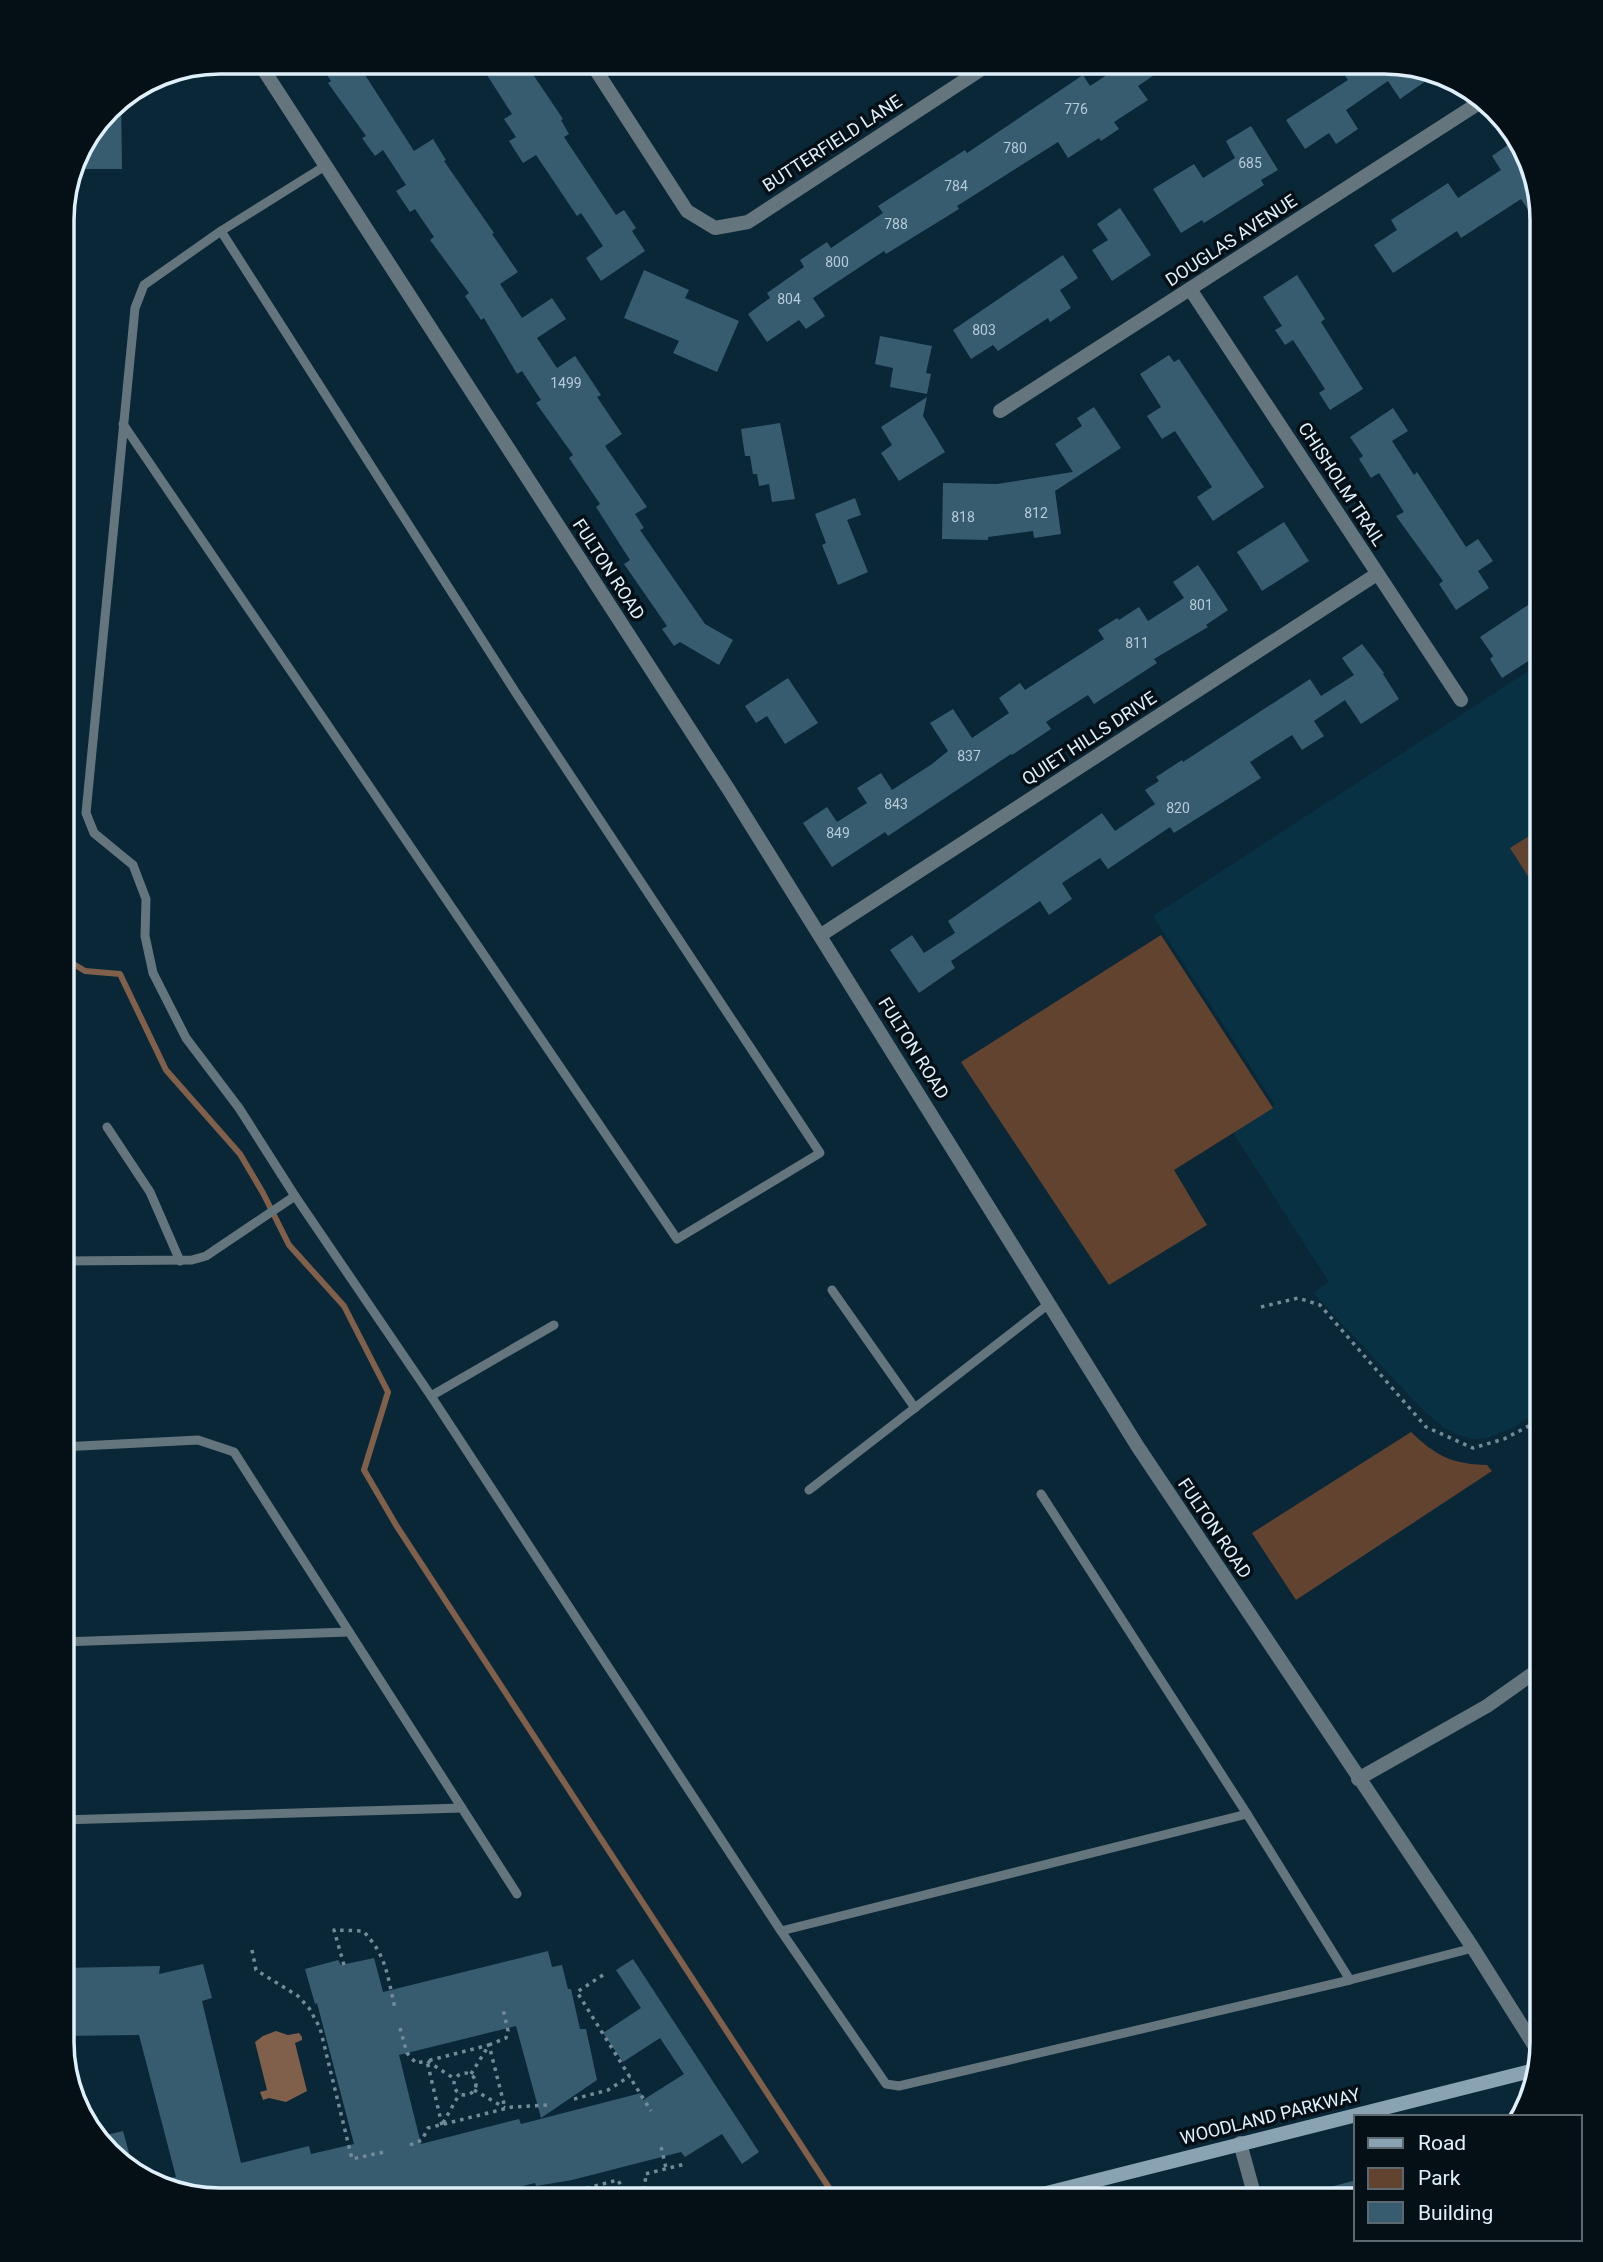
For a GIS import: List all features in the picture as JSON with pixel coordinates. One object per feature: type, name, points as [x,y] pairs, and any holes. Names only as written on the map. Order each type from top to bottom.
[{"type":"main road","name":"WOODLAND PARKWAY","points":[[1065,2188],[1526,2072]]},
{"type":"street","name":"FULTON ROAD","points":[[266,74],[821,935],[1138,1447],[1473,1948],[1530,2039]]},
{"type":"street","name":"BUTTERFIELD LANE","points":[[598,74],[687,211],[715,228],[748,222],[974,74]]},
{"type":"street","name":"DOUGLAS AVENUE","points":[[1000,411],[1475,106]]},
{"type":"street","name":"CHISHOLM TRAIL","points":[[1190,289],[1461,700]]},
{"type":"street","name":"QUIET HILLS DRIVE","points":[[821,935],[1377,573]]},
{"type":"street","points":[[1358,1779],[1487,1706],[1530,1676]]},
{"type":"street","points":[[1240,2143],[1252,2188]]},
{"type":"lane","points":[[325,166],[221,231],[144,285],[135,308],[86,813],[94,833],[132,865],[146,899],[145,936],[153,973],[186,1038],[239,1108],[781,1931],[886,2084],[899,2086],[1350,1980],[1473,1948]]},
{"type":"lane","points":[[123,424],[677,1238],[820,1153],[516,694],[221,231]]},
{"type":"lane","points":[[107,1127],[150,1192],[180,1261]]},
{"type":"lane","points":[[74,1261],[191,1261],[206,1256],[295,1196]]},
{"type":"lane","points":[[832,1290],[915,1408]]},
{"type":"lane","points":[[810,1489],[1050,1303]]},
{"type":"lane","points":[[431,1396],[554,1325]]},
{"type":"lane","points":[[74,1446],[198,1440],[234,1452],[517,1894]]},
{"type":"lane","points":[[1041,1494],[1247,1814],[1350,1980]]},
{"type":"lane","points":[[74,1642],[349,1632]]},
{"type":"lane","points":[[74,1820],[462,1808]]},
{"type":"lane","points":[[781,1931],[1247,1814]]},
{"type":"path","points":[[1261,1307],[1298,1298],[1320,1305],[1426,1427],[1473,1448],[1504,1439],[1530,1425]]},
{"type":"path","points":[[344,1965],[334,1930],[363,1931],[380,1950],[395,2008]]},
{"type":"path","points":[[252,1950],[257,1970],[298,1996],[309,2008],[320,2028],[352,2159],[384,2152]]},
{"type":"path","points":[[603,1975],[577,1992],[651,2111]]},
{"type":"path","points":[[400,2028],[410,2059],[415,2063],[427,2061],[506,2038],[508,2031],[503,2009]]},
{"type":"path","points":[[471,2074],[489,2045]]},
{"type":"path","points":[[489,2045],[505,2108]]},
{"type":"path","points":[[427,2061],[455,2079]]},
{"type":"path","points":[[427,2061],[442,2125]]},
{"type":"path","points":[[464,2073],[471,2074],[476,2083],[474,2090],[469,2094],[460,2093],[454,2087],[455,2079],[464,2073]]},
{"type":"path","points":[[575,2099],[608,2090],[630,2076]]},
{"type":"path","points":[[474,2090],[505,2108]]},
{"type":"path","points":[[442,2125],[460,2093]]},
{"type":"path","points":[[410,2146],[422,2140],[429,2128],[505,2108],[549,2105]]},
{"type":"path","points":[[662,2147],[666,2168]]},
{"type":"path","points":[[644,2188],[645,2174],[685,2164]]},
{"type":"path","points":[[586,2188],[618,2180],[622,2188]]},
{"type":"shaded area","points":[[1530,670],[1530,1417],[1510,1429],[1486,1438],[1473,1439],[1444,1428],[1422,1409],[1313,1293],[1329,1282],[1233,1133],[1275,1105],[1153,916]]},
{"type":"shaded area","points":[[276,2031],[288,2035],[299,2033],[302,2037],[302,2040],[295,2043],[307,2091],[286,2102],[269,2098],[263,2100],[260,2092],[267,2090],[255,2042]]},
{"type":"green space","points":[[1530,836],[1530,879],[1510,848]]},
{"type":"green space","points":[[1161,935],[1273,1108],[1174,1170],[1207,1225],[1109,1285],[961,1062]]},
{"type":"green space","points":[[1411,1432],[1445,1457],[1464,1463],[1487,1465],[1492,1471],[1296,1600],[1252,1533]]},
{"type":"building","points":[[326,74],[364,74],[414,151],[433,139],[446,160],[444,161],[518,272],[500,284],[522,318],[552,298],[566,319],[537,338],[557,368],[575,356],[601,395],[597,397],[622,434],[605,446],[647,507],[635,514],[644,528],[640,530],[705,624],[733,640],[719,665],[680,642],[674,646],[662,629],[667,626],[624,564],[630,560],[596,507],[600,504],[569,458],[573,455],[536,403],[541,400],[522,371],[517,374],[484,318],[481,320],[465,296],[469,293],[430,240],[434,237],[415,209],[410,212],[396,191],[406,185],[383,150],[375,156],[362,138],[366,136],[328,83],[331,81]]},
{"type":"building","points":[[486,74],[533,74],[563,119],[561,120],[569,134],[564,137],[616,215],[624,210],[636,228],[632,231],[645,251],[601,281],[586,258],[603,246],[581,213],[577,216],[536,155],[523,163],[509,141],[516,137],[504,119],[512,114]]},
{"type":"building","points":[[1108,74],[1156,74],[1138,86],[1148,100],[1114,122],[1119,129],[1068,158],[1058,142],[957,206],[959,209],[886,254],[884,251],[813,298],[825,316],[806,329],[799,320],[767,342],[748,314],[770,298],[767,293],[804,267],[800,260],[827,242],[831,248],[883,213],[878,206],[965,150],[967,153],[1083,75],[1090,86]]},
{"type":"building","points":[[1393,74],[1427,80],[1400,99],[1388,81],[1346,110],[1358,129],[1336,144],[1329,133],[1305,149],[1286,120],[1348,80],[1345,76]]},
{"type":"building","points":[[121,112],[122,169],[83,169],[98,138]]},
{"type":"building","points":[[1251,126],[1278,170],[1261,180],[1264,185],[1204,223],[1202,220],[1181,233],[1153,189],[1194,164],[1203,178],[1235,158],[1226,141]]},
{"type":"building","points":[[1509,144],[1510,146],[1525,181],[1529,212],[1521,199],[1461,238],[1457,231],[1393,273],[1374,245],[1397,230],[1391,220],[1448,183],[1458,198],[1501,170],[1492,156]]},
{"type":"building","points":[[1120,208],[1151,255],[1112,281],[1092,250],[1108,240],[1097,224]]},
{"type":"building","points":[[1063,255],[1078,278],[1060,290],[1071,308],[1050,322],[1048,318],[998,351],[993,345],[971,359],[953,330]]},
{"type":"building","points":[[644,270],[689,290],[685,298],[739,321],[717,372],[673,353],[679,341],[624,318]]},
{"type":"building","points":[[1297,275],[1325,319],[1321,322],[1363,389],[1330,410],[1319,393],[1325,389],[1293,340],[1285,345],[1275,330],[1282,326],[1263,297]]},
{"type":"building","points":[[880,336],[932,346],[926,373],[931,374],[927,394],[890,387],[893,368],[875,364]]},
{"type":"building","points":[[1169,355],[1174,362],[1179,359],[1264,487],[1213,521],[1197,497],[1212,487],[1175,431],[1162,439],[1147,416],[1161,407],[1140,374]]},
{"type":"building","points":[[927,397],[923,416],[945,452],[899,481],[881,453],[892,445],[881,427]]},
{"type":"building","points":[[1094,407],[1121,448],[1055,491],[1061,534],[1034,538],[1033,531],[988,537],[988,540],[942,539],[943,483],[997,484],[1073,472],[1055,444],[1082,426],[1077,418]]},
{"type":"building","points":[[1393,408],[1408,431],[1392,441],[1414,475],[1417,472],[1466,547],[1478,539],[1493,561],[1478,571],[1489,588],[1456,610],[1439,584],[1443,581],[1396,516],[1404,512],[1379,473],[1371,478],[1359,459],[1363,456],[1350,437]]},
{"type":"building","points":[[780,423],[795,499],[772,502],[769,484],[759,486],[757,474],[753,474],[750,456],[745,456],[741,429]]},
{"type":"building","points":[[855,498],[861,515],[847,520],[868,572],[838,585],[822,545],[826,543],[815,514]]},
{"type":"building","points":[[1284,522],[1309,561],[1262,591],[1237,552]]},
{"type":"building","points":[[1198,565],[1228,610],[1206,625],[1208,627],[1154,659],[1157,663],[1094,704],[1088,695],[1046,722],[1051,729],[888,836],[885,832],[832,867],[803,823],[827,807],[837,822],[867,803],[857,788],[881,773],[892,790],[932,764],[948,751],[930,723],[953,709],[972,738],[1009,713],[999,698],[1020,683],[1025,690],[1104,639],[1098,630],[1139,607],[1148,621],[1184,598],[1173,582]]},
{"type":"building","points":[[1530,604],[1530,660],[1502,678],[1490,659],[1493,656],[1480,637]]},
{"type":"building","points":[[1362,644],[1399,699],[1361,724],[1345,700],[1314,721],[1324,736],[1302,750],[1292,735],[1250,762],[1261,778],[1174,833],[1170,827],[1108,869],[1100,858],[1062,883],[1072,899],[1049,915],[1040,901],[951,961],[955,968],[919,993],[890,950],[912,935],[924,953],[955,933],[948,921],[1102,813],[1115,831],[1155,804],[1145,790],[1159,781],[1156,777],[1182,760],[1183,762],[1310,679],[1321,696],[1354,675],[1342,658]]},
{"type":"building","points":[[788,678],[818,723],[785,744],[767,716],[756,723],[745,706]]},
{"type":"building","points":[[548,1951],[552,1967],[562,1965],[568,1989],[571,1989],[580,2029],[586,2029],[597,2080],[541,2118],[516,2026],[399,2055],[421,2144],[519,2119],[521,2124],[641,2093],[643,2100],[684,2074],[660,2038],[623,2062],[603,2033],[641,2008],[616,1970],[633,1959],[759,2152],[742,2164],[722,2134],[685,2157],[681,2152],[572,2180],[536,2186],[535,2183],[515,2188],[191,2186],[166,2178],[176,2177],[139,2035],[74,2036],[74,1968],[160,1966],[159,1974],[203,1964],[212,1998],[202,2001],[241,2163],[309,2146],[311,2154],[354,2144],[317,2003],[315,2004],[305,1969],[338,1960],[341,1965],[374,1958],[383,1992]]},
{"type":"building","points":[[123,2131],[131,2158],[116,2146],[106,2135]]},
{"type":"building","points":[[1353,2181],[1354,2188],[1354,2188],[1326,2188]]},
{"type":"waterway","points":[[74,964],[85,971],[120,974],[166,1070],[240,1154],[289,1245],[344,1306],[388,1392],[364,1470],[396,1525],[829,2188]]}]
